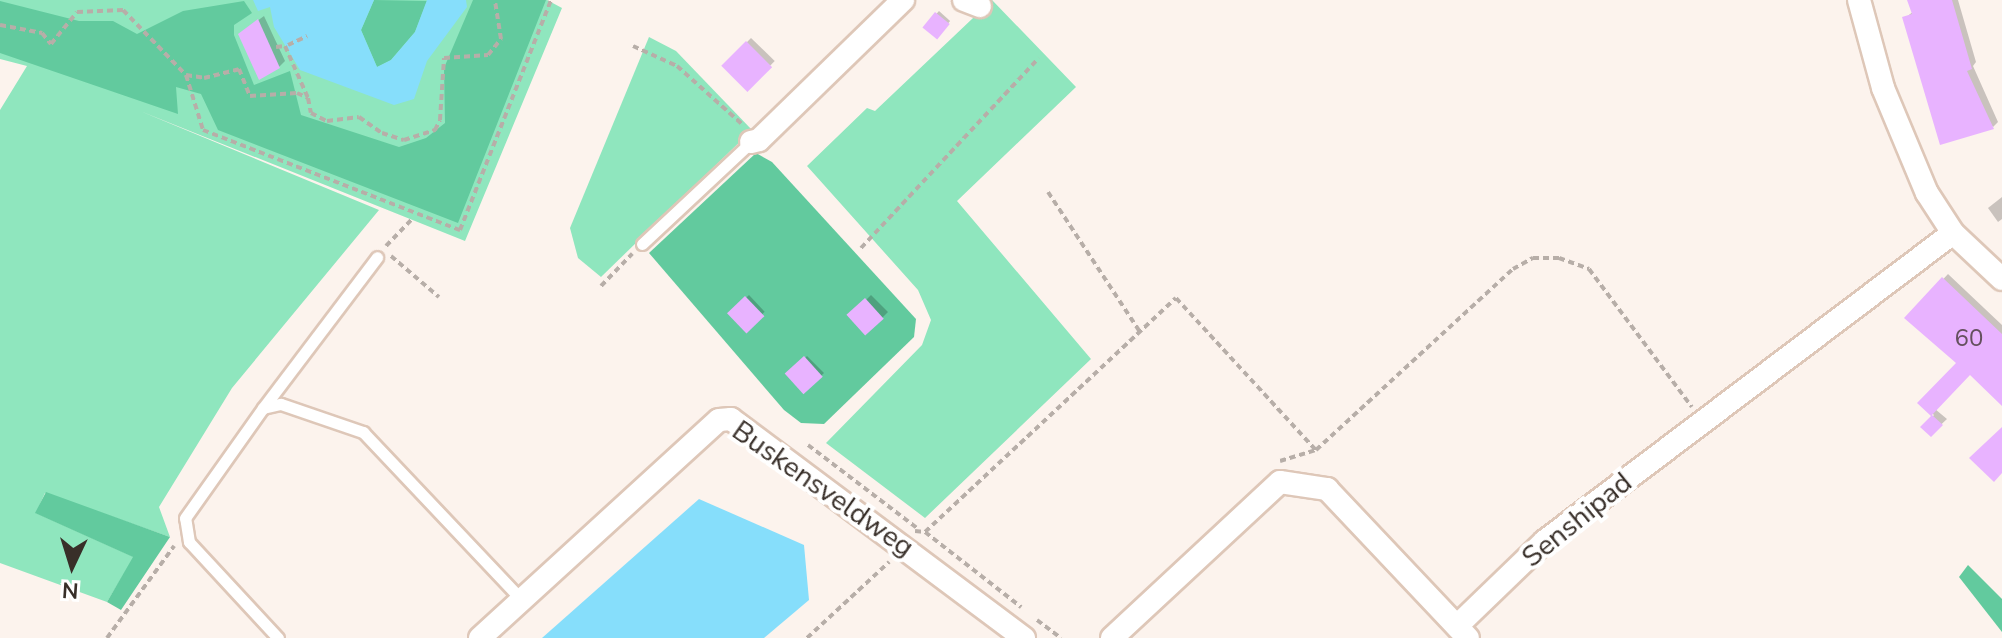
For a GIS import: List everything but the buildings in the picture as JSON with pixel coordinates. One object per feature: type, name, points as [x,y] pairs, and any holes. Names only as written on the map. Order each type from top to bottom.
[{"type":"street","points":[[755,141],[903,0]]},
{"type":"street","points":[[1859,0],[1904,141],[1953,233],[2002,279]]},
{"type":"street","name":"Senshipad","points":[[1462,632],[1545,541],[1953,233]]},
{"type":"street","name":"Buskensveldweg","points":[[480,638],[719,420],[731,419],[911,536],[1030,628]]},
{"type":"street","points":[[1112,638],[1280,482],[1327,489],[1462,632]]},
{"type":"lane","points":[[642,244],[755,141]]},
{"type":"lane","points":[[278,638],[189,542],[185,518],[377,257]]},
{"type":"lane","points":[[263,408],[281,404],[363,432],[521,599]]},
{"type":"path","points":[[276,47],[285,46],[308,98],[311,113],[327,121],[359,117],[382,133],[404,140],[435,130],[444,58],[488,55],[501,39],[495,0]]},
{"type":"path","points":[[0,25],[42,33],[51,44],[77,12],[123,10],[186,75],[203,130],[460,230],[551,0]]},
{"type":"path","points":[[288,45],[307,36]]},
{"type":"path","points":[[633,46],[677,66],[755,141]]},
{"type":"path","points":[[861,248],[1039,58]]},
{"type":"path","points":[[186,75],[204,78],[239,69],[250,96],[297,93],[308,98]]},
{"type":"path","points":[[1048,192],[1140,332]]},
{"type":"path","points":[[411,220],[383,249],[439,297]]},
{"type":"path","points":[[601,286],[642,244]]},
{"type":"path","points":[[807,638],[911,536],[925,532],[1176,298],[1316,450],[1513,269],[1533,258],[1559,258],[1589,269],[1705,420]]},
{"type":"path","points":[[808,445],[911,536]]},
{"type":"path","points":[[107,638],[186,529]]},
{"type":"path","points":[[925,532],[1024,609]]},
{"type":"path","points":[[1030,628],[1061,638]]},
{"type":"green space","points":[[0,0],[547,0],[562,8],[465,241],[140,111],[379,210],[232,388],[159,507],[170,537],[45,493],[36,513],[134,557],[107,602],[0,563],[0,110],[27,66],[0,59]]},
{"type":"green space","points":[[374,0],[427,1],[415,32],[391,60],[377,67],[361,30]]},
{"type":"green space","points":[[473,0],[546,0],[458,223],[218,130],[201,94],[176,87],[178,114],[0,53],[0,1],[79,21],[113,21],[137,34],[183,11],[244,1],[252,13],[234,25],[234,35],[254,85],[290,71],[301,115],[399,147],[426,138],[445,123],[444,68]]},
{"type":"green space","points":[[992,0],[1076,87],[957,201],[1091,359],[925,518],[826,443],[922,345],[931,320],[918,290],[807,166],[867,108],[875,111]]},
{"type":"green space","points":[[649,37],[676,51],[752,130],[601,277],[578,258],[570,228]]},
{"type":"green space","points":[[756,153],[772,162],[916,319],[914,337],[824,424],[801,423],[784,410],[649,253]]},
{"type":"green space","points":[[46,492],[170,537],[121,610],[107,602],[133,557],[35,513]]},
{"type":"green space","points":[[1968,565],[2002,599],[2002,632],[1959,577]]},
{"type":"water","points":[[253,0],[374,0],[361,30],[377,67],[391,60],[415,32],[427,0],[466,0],[467,7],[427,61],[414,99],[394,105],[300,70],[274,27],[270,7],[258,11]]},
{"type":"water","points":[[699,499],[804,545],[809,600],[764,638],[542,638]]}]
